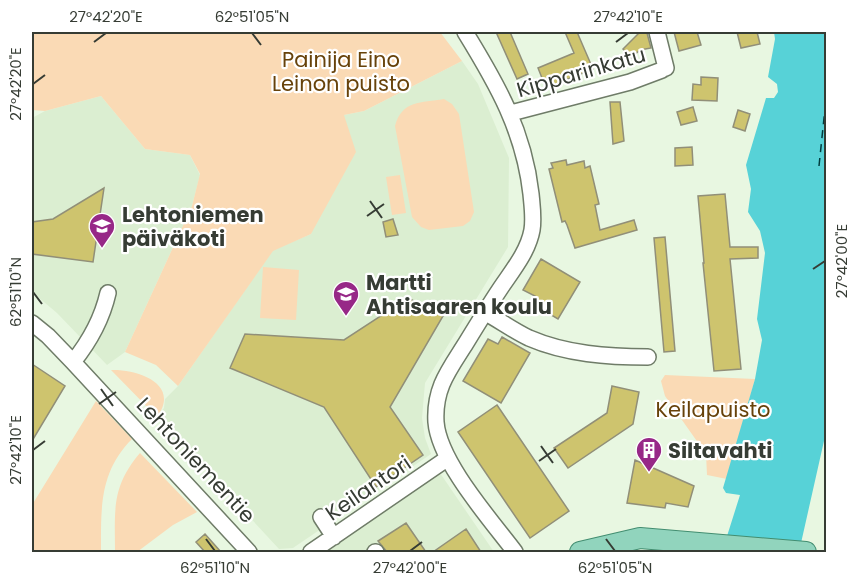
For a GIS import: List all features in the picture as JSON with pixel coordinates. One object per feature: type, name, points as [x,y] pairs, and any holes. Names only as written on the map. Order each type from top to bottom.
[{"type":"main road","points":[[580,552],[640,538],[806,552]]},
{"type":"street","points":[[465,32],[491,74],[511,113],[524,153],[530,184],[532,230],[524,253],[484,312],[439,388],[436,423],[448,458],[515,552]]},
{"type":"street","name":"Kipparinkatu","points":[[511,113],[630,82],[664,69],[657,32]]},
{"type":"street","points":[[73,362],[103,314],[108,293]]},
{"type":"street","points":[[484,312],[527,337],[555,348],[613,357],[648,357]]},
{"type":"street","name":"Lehtoniementie","points":[[32,323],[73,362],[249,552]]},
{"type":"street","name":"Keilantori","points":[[315,551],[448,458]]},
{"type":"street","points":[[321,517],[334,537]]},
{"type":"shaded area","name":"Martti Ahtisaaren koulu","points":[[462,61],[478,84],[509,158],[508,247],[425,383],[422,418],[425,438],[431,454],[293,548],[279,549],[157,417],[164,408],[165,399],[178,386],[273,250],[311,234],[344,115],[364,111]]},
{"type":"shaded area","name":"Lehtoniemen päiväkoti","points":[[101,96],[145,149],[190,155],[200,175],[192,206],[125,352],[107,365],[57,313],[32,292],[32,118],[45,111]]},
{"type":"shaded area","points":[[440,473],[494,552],[326,552]]},
{"type":"green space","name":"Painija Eino Leinon puisto","points":[[32,32],[440,32],[462,61],[364,111],[344,115],[356,152],[311,234],[273,251],[178,386],[156,365],[125,352],[192,206],[200,174],[190,155],[145,149],[101,96],[45,111],[32,110]]},
{"type":"green space","points":[[444,99],[452,104],[459,114],[474,212],[470,221],[463,226],[429,230],[421,227],[412,217],[395,126],[402,111],[413,104]]},
{"type":"green space","points":[[400,175],[406,213],[392,215],[386,177]]},
{"type":"green space","points":[[263,267],[299,270],[296,320],[260,318]]},
{"type":"green space","points":[[111,370],[133,372],[153,381],[160,387],[164,396],[163,405],[157,417]]},
{"type":"green space","name":"Keilapuisto","points":[[665,375],[755,379],[727,479],[707,475],[706,454],[665,396],[661,381]]},
{"type":"green space","points":[[96,401],[132,439],[113,465],[104,492],[101,552],[32,552],[32,505]]},
{"type":"green space","points":[[140,453],[197,512],[173,525],[137,552],[115,552],[115,512],[119,488]]},
{"type":"water","points":[[774,32],[826,32],[826,432],[799,552],[722,552],[740,495],[726,493],[723,488],[755,379],[762,340],[757,319],[765,253],[760,231],[748,212],[751,189],[746,165],[766,98],[774,98],[778,92],[777,84],[768,77],[775,39]]},
{"type":"building","points":[[496,32],[510,32],[528,74],[517,79]]},
{"type":"building","points":[[565,32],[577,32],[593,69],[546,88],[538,68],[574,53]]},
{"type":"building","points":[[640,32],[647,33],[651,48],[640,50],[631,58],[623,49]]},
{"type":"building","points":[[674,32],[697,32],[701,45],[679,51]]},
{"type":"building","points":[[737,32],[757,32],[760,44],[741,48]]},
{"type":"building","points":[[701,77],[718,78],[717,101],[692,100],[693,84],[701,85]]},
{"type":"building","points":[[610,102],[620,102],[624,141],[613,144]]},
{"type":"building","points":[[693,107],[697,121],[681,125],[677,112]]},
{"type":"building","points":[[738,110],[750,114],[745,131],[733,127]]},
{"type":"building","points":[[692,147],[693,165],[675,166],[675,148]]},
{"type":"building","points":[[566,160],[567,165],[584,161],[585,168],[590,166],[599,204],[595,205],[600,230],[634,220],[637,230],[575,248],[565,221],[562,222],[549,169],[553,168],[551,163]]},
{"type":"building","points":[[104,188],[93,262],[32,254],[32,222],[53,219]]},
{"type":"building","points":[[725,194],[730,247],[758,247],[758,258],[730,259],[741,369],[714,371],[698,196]]},
{"type":"building","points":[[393,219],[398,235],[386,237],[383,222]]},
{"type":"building","points":[[665,237],[675,351],[664,352],[654,238]]},
{"type":"building","points":[[541,259],[580,282],[558,319],[531,303],[535,296],[523,290]]},
{"type":"building","points":[[408,298],[443,316],[390,407],[423,455],[376,487],[324,407],[230,368],[245,334],[344,340]]},
{"type":"building","points":[[502,337],[530,353],[501,403],[463,381],[488,339],[498,344]]},
{"type":"building","points":[[32,364],[65,386],[32,441]]},
{"type":"building","points":[[612,386],[639,392],[633,424],[568,468],[554,448],[607,413]]},
{"type":"building","points":[[497,405],[569,511],[530,538],[458,432]]},
{"type":"building","name":"Siltavahti","points":[[635,460],[694,486],[688,507],[666,503],[665,508],[627,503]]},
{"type":"building","points":[[406,523],[426,552],[387,552],[378,541]]},
{"type":"building","points":[[466,529],[481,552],[433,552]]},
{"type":"building","points":[[205,534],[221,552],[205,552],[196,542]]},
{"type":"ferry route","points":[[819,166],[826,99]]},
{"type":"place","name":"Lehtoniemen päiväkoti","points":[[102,249]]},
{"type":"place","name":"Martti Ahtisaaren koulu","points":[[346,317]]},
{"type":"place","name":"Siltavahti","points":[[649,473]]}]
